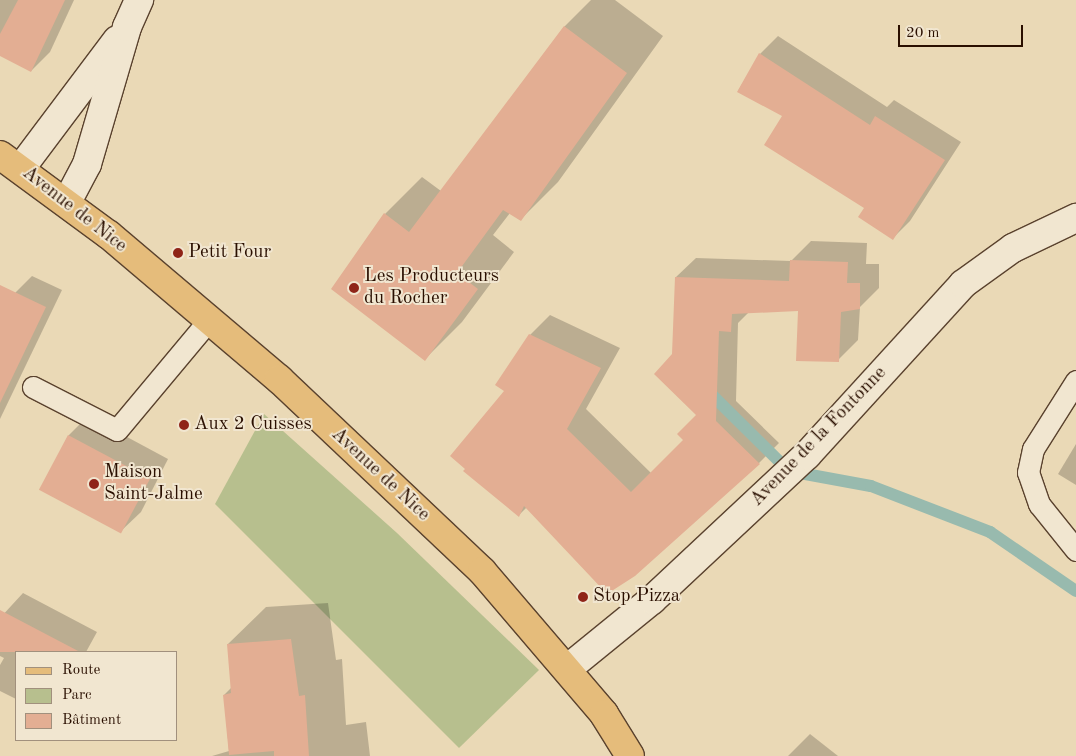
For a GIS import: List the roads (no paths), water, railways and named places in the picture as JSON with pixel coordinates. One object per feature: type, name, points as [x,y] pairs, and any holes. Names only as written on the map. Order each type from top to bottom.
[{"type":"main road","name":"Avenue de Nice","points":[[11,162],[67,202],[279,379],[482,571],[604,714],[630,756]]},
{"type":"street","points":[[67,202],[88,164],[127,27],[139,0]]},
{"type":"street","points":[[11,162],[127,27]]},
{"type":"street","name":"Avenue de la Fontonne","points":[[567,669],[652,600],[807,455],[963,284],[1013,248],[1076,218]]},
{"type":"lane","points":[[33,387],[117,430],[208,321]]},
{"type":"lane","points":[[1076,381],[1033,449],[1028,472],[1039,504],[1076,550]]},
{"type":"waterway","points":[[706,389],[789,471],[871,486],[990,532],[1076,591]]},
{"type":"place","name":"Petit Four","points":[[178,253]]},
{"type":"place","name":"Les Producteurs du Rocher","points":[[354,288]]},
{"type":"place","name":"Aux 2 Cuisses","points":[[184,425]]},
{"type":"place","name":"Maison Saint-Jalme","points":[[94,484]]},
{"type":"place","name":"Stop Pizza","points":[[583,597]]}]
